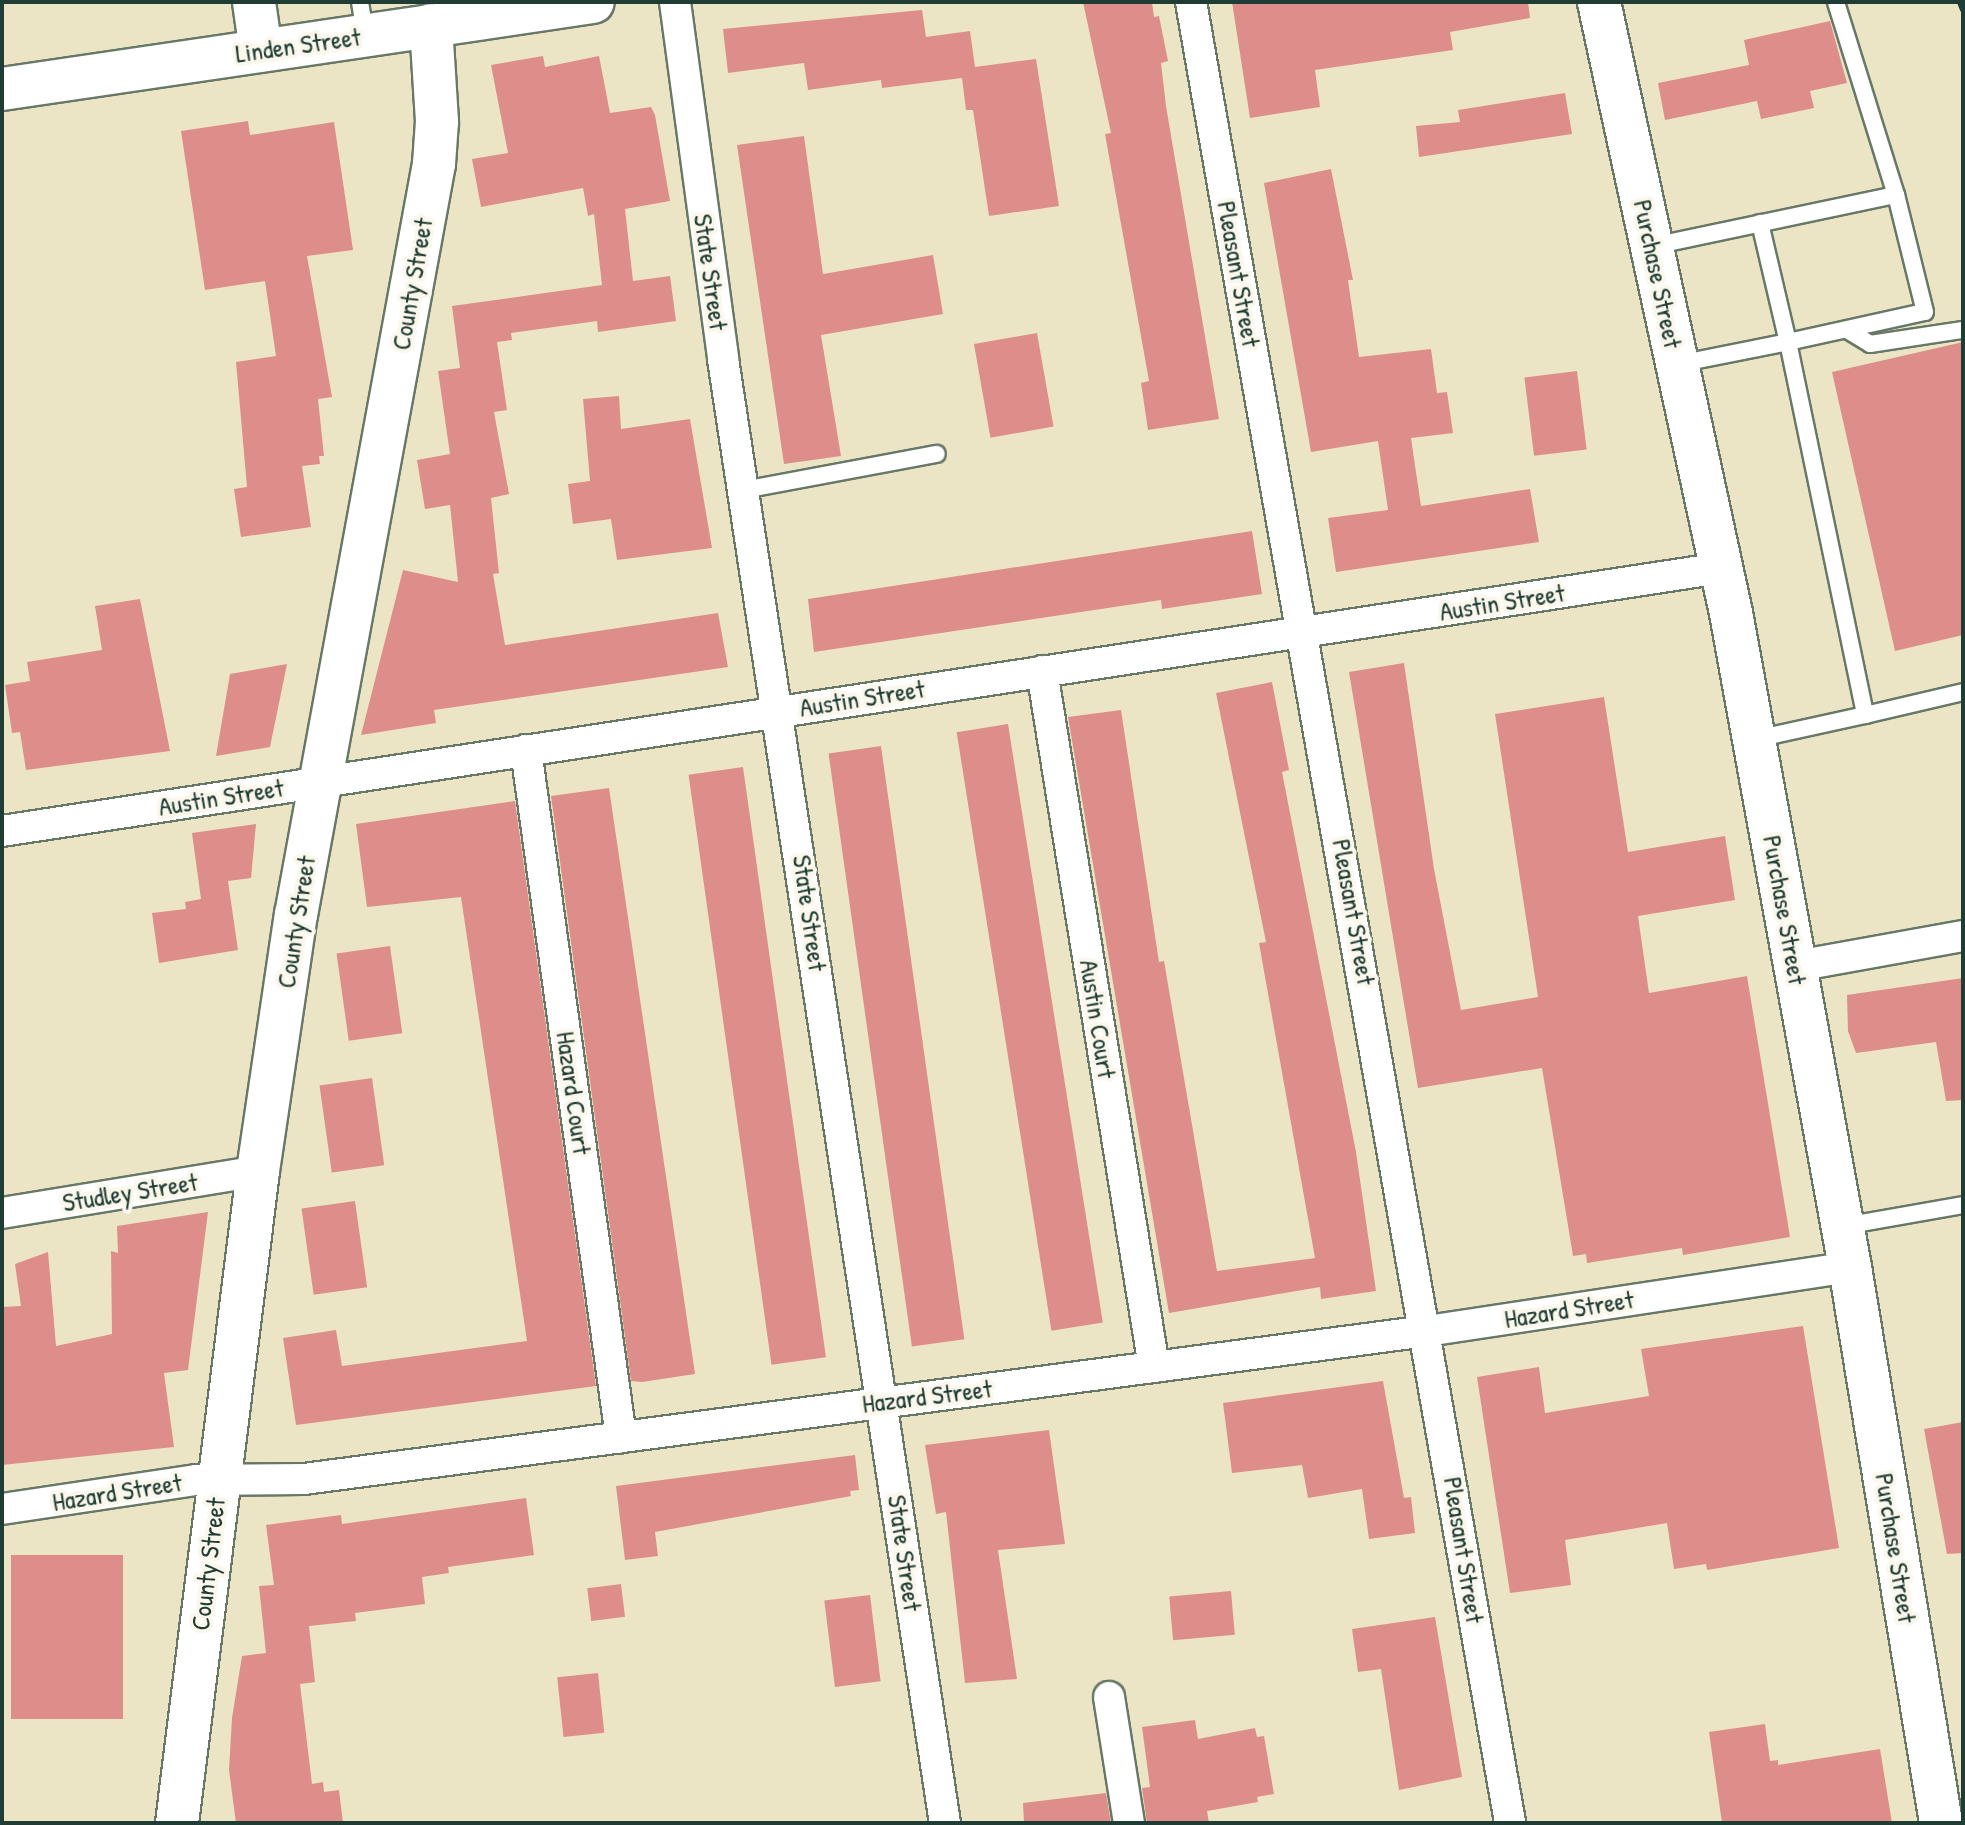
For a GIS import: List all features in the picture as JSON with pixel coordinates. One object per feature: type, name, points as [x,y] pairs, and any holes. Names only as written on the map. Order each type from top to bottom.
[{"type":"main road","points":[[254,2],[261,51]]},
{"type":"main road","name":"Linden Street","points":[[2,89],[261,51],[363,19],[431,25],[590,2]]},
{"type":"main road","name":"Purchase Street","points":[[1604,6],[1755,739],[1850,1267],[1941,1823]]},
{"type":"main road","name":"County Street","points":[[177,1823],[258,1171],[319,781],[434,164],[437,121],[431,25]]},
{"type":"street","name":"State Street","points":[[675,2],[744,490],[780,711],[945,1823]]},
{"type":"street","name":"Pleasant Street","points":[[1191,2],[1427,1331],[1510,1823]]},
{"type":"street","name":"Austin Street","points":[[2,831],[1721,568]]},
{"type":"street","name":"Austin Court","points":[[1042,671],[1154,1367]]},
{"type":"street","name":"Hazard Court","points":[[526,750],[621,1437]]},
{"type":"street","points":[[1796,966],[1963,936]]},
{"type":"street","name":"Studley Street","points":[[2,1213],[258,1171]]},
{"type":"street","name":"Hazard Street","points":[[2,1509],[219,1479],[304,1479],[1427,1331],[1850,1267]]},
{"type":"street","points":[[1109,1697],[1129,1823]]},
{"type":"lane","points":[[1677,364],[1925,312],[1896,195],[1836,2]]},
{"type":"lane","points":[[1652,246],[1896,195]]},
{"type":"lane","points":[[1760,223],[1788,342],[1865,715]]},
{"type":"lane","points":[[1847,330],[1870,344],[1963,330]]},
{"type":"lane","points":[[744,490],[937,454]]},
{"type":"lane","points":[[1755,739],[1963,692]]},
{"type":"lane","points":[[1842,1226],[1963,1205]]},
{"type":"building","points":[[1083,2],[1152,2],[1154,17],[1159,16],[1168,61],[1161,63],[1166,106],[1219,419],[1148,430],[1141,383],[1149,381],[1105,134],[1111,133]]},
{"type":"building","points":[[1232,2],[1528,2],[1530,18],[1450,32],[1453,50],[1315,70],[1320,107],[1250,118]]},
{"type":"building","points":[[922,10],[926,37],[970,31],[975,67],[1036,59],[1059,206],[989,216],[973,110],[966,110],[962,78],[882,88],[881,80],[808,90],[804,63],[728,73],[723,29]]},
{"type":"building","points":[[1830,21],[1847,83],[1810,91],[1814,108],[1761,119],[1757,101],[1665,120],[1658,83],[1749,65],[1744,40]]},
{"type":"building","points":[[543,56],[545,67],[599,56],[610,113],[651,107],[670,201],[625,209],[633,281],[670,276],[676,321],[598,332],[597,321],[511,333],[512,340],[497,342],[507,410],[494,412],[509,494],[491,498],[499,573],[493,574],[505,645],[718,613],[728,667],[434,710],[436,723],[361,735],[403,570],[458,582],[450,505],[425,509],[417,460],[450,454],[438,371],[460,368],[452,306],[602,285],[594,214],[588,216],[583,188],[481,207],[472,159],[508,153],[491,65]]},
{"type":"building","points":[[1565,93],[1572,134],[1419,157],[1416,126],[1460,122],[1458,110]]},
{"type":"building","points":[[248,121],[250,135],[334,122],[353,250],[307,256],[332,397],[318,399],[324,456],[319,456],[320,464],[302,466],[311,527],[241,537],[234,489],[247,487],[236,362],[276,356],[265,281],[205,290],[181,131]]},
{"type":"building","points":[[804,136],[823,274],[933,255],[943,314],[821,335],[841,456],[784,464],[737,145]]},
{"type":"building","points":[[1331,169],[1353,280],[1348,280],[1359,357],[1431,349],[1437,393],[1447,392],[1453,433],[1411,438],[1421,506],[1530,489],[1539,542],[1336,572],[1328,518],[1388,510],[1378,441],[1311,452],[1264,183]]},
{"type":"building","points":[[1037,333],[1053,427],[990,438],[974,344]]},
{"type":"building","points":[[1963,342],[1963,635],[1895,651],[1832,372]]},
{"type":"building","points":[[1577,371],[1587,449],[1534,456],[1524,377]]},
{"type":"building","points":[[619,396],[621,429],[690,419],[712,548],[617,560],[611,519],[573,524],[568,484],[590,481],[583,399]]},
{"type":"building","points":[[1252,531],[1262,594],[1162,609],[1161,600],[814,652],[808,599]]},
{"type":"building","points":[[140,599],[170,751],[26,770],[20,732],[12,733],[5,685],[30,681],[27,662],[102,650],[95,606]]},
{"type":"building","points":[[1404,663],[1434,869],[1461,1010],[1538,997],[1495,714],[1604,697],[1628,852],[1725,836],[1735,900],[1638,916],[1649,993],[1747,976],[1790,1237],[1683,1255],[1682,1248],[1587,1263],[1586,1254],[1573,1256],[1542,1068],[1418,1088],[1349,672]]},
{"type":"building","points":[[287,664],[270,747],[216,756],[230,674]]},
{"type":"building","points":[[1272,682],[1289,770],[1282,772],[1356,1152],[1376,1291],[1321,1299],[1320,1287],[1169,1313],[1068,717],[1121,710],[1159,962],[1164,961],[1217,1271],[1315,1258],[1259,943],[1266,942],[1216,693]]},
{"type":"building","points":[[1008,724],[1103,1323],[1051,1331],[957,732]]},
{"type":"building","points":[[881,746],[964,1339],[912,1347],[829,753]]},
{"type":"building","points":[[743,767],[826,1357],[771,1365],[689,775]]},
{"type":"building","points":[[609,788],[695,1374],[642,1382],[631,1381],[551,796]]},
{"type":"building","points":[[515,801],[596,1386],[296,1425],[283,1338],[336,1330],[342,1366],[527,1341],[461,897],[367,907],[356,824]]},
{"type":"building","points":[[256,824],[251,878],[228,881],[238,950],[159,963],[152,913],[186,909],[185,902],[201,899],[192,833]]},
{"type":"building","points":[[390,946],[402,1033],[349,1041],[337,954]]},
{"type":"building","points":[[1963,978],[1963,1100],[1946,1101],[1936,1042],[1856,1053],[1848,1031],[1847,995]]},
{"type":"building","points":[[372,1078],[384,1165],[332,1173],[320,1085]]},
{"type":"building","points":[[355,1201],[367,1287],[314,1295],[302,1209]]},
{"type":"building","points":[[208,1212],[188,1370],[164,1373],[174,1447],[2,1465],[2,1307],[21,1306],[15,1264],[48,1252],[56,1346],[112,1334],[111,1251],[118,1253],[117,1226]]},
{"type":"building","points":[[1803,1326],[1839,1548],[1707,1570],[1706,1564],[1674,1569],[1667,1523],[1565,1540],[1571,1585],[1510,1593],[1477,1377],[1539,1367],[1545,1413],[1649,1396],[1641,1349]]},
{"type":"building","points":[[1383,1381],[1404,1498],[1411,1497],[1415,1533],[1369,1539],[1362,1489],[1308,1498],[1302,1465],[1232,1473],[1223,1403]]},
{"type":"building","points":[[1963,1422],[1963,1553],[1947,1554],[1924,1429]]},
{"type":"building","points":[[1049,1430],[1065,1544],[998,1550],[1017,1679],[965,1683],[946,1512],[936,1514],[925,1445]]},
{"type":"building","points":[[855,1455],[859,1490],[850,1491],[851,1496],[655,1532],[658,1556],[625,1560],[616,1486]]},
{"type":"building","points":[[526,1498],[534,1555],[448,1567],[449,1573],[422,1577],[425,1604],[355,1613],[356,1621],[309,1626],[315,1682],[300,1684],[312,1784],[323,1782],[324,1792],[339,1790],[343,1823],[236,1823],[229,1770],[232,1718],[242,1656],[266,1653],[259,1586],[274,1585],[266,1525],[341,1515],[342,1524]]},
{"type":"building","points":[[11,1555],[123,1555],[123,1719],[11,1719]]},
{"type":"building","points":[[621,1584],[625,1617],[591,1621],[587,1588]]},
{"type":"building","points":[[1231,1591],[1235,1635],[1173,1640],[1169,1596]]},
{"type":"building","points":[[870,1595],[881,1681],[835,1687],[824,1601]]},
{"type":"building","points":[[1435,1617],[1462,1777],[1399,1790],[1381,1669],[1358,1672],[1352,1629]]},
{"type":"building","points":[[598,1673],[604,1733],[563,1737],[557,1677]]},
{"type":"building","points":[[1195,1720],[1198,1739],[1255,1728],[1257,1737],[1264,1736],[1274,1794],[1257,1797],[1258,1802],[1207,1811],[1209,1823],[1147,1823],[1142,1788],[1150,1787],[1142,1727]]},
{"type":"building","points":[[1765,1724],[1770,1761],[1778,1760],[1778,1765],[1880,1749],[1892,1823],[1722,1823],[1709,1732]]},
{"type":"building","points":[[1106,1793],[1111,1823],[1024,1823],[1023,1803]]},
{"type":"railway","points":[[1960,2],[1963,10]]}]
